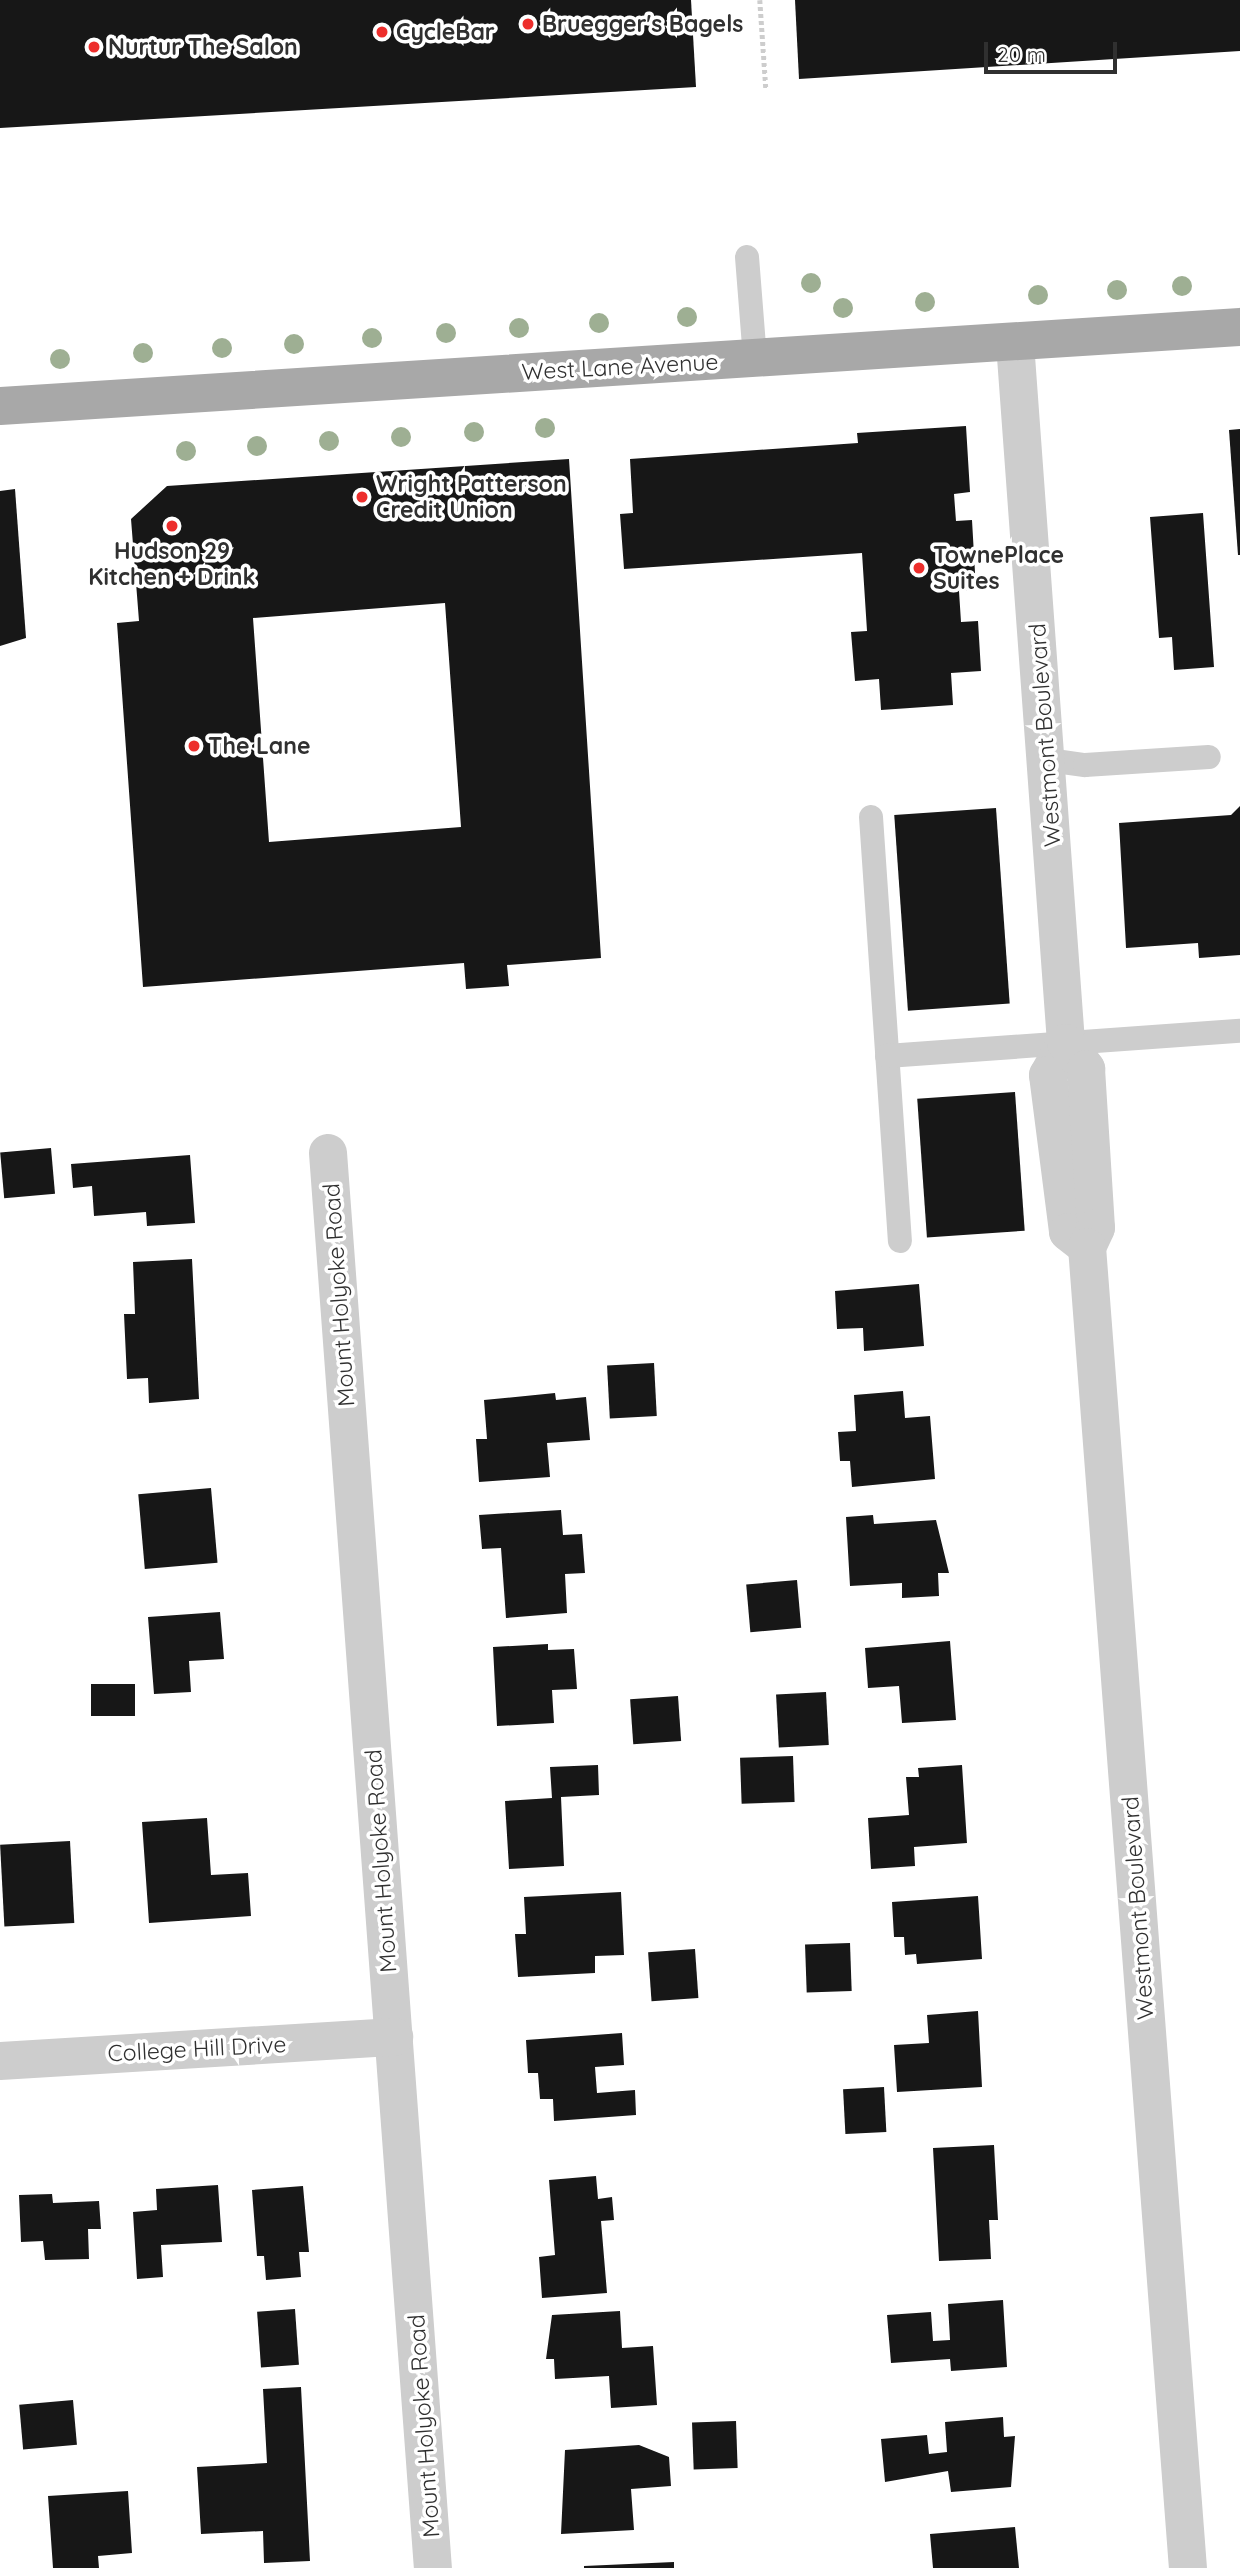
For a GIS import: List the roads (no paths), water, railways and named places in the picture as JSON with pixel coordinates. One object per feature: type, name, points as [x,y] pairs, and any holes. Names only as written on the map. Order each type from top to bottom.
[{"type":"main road","name":"West Lane Avenue","points":[[0,406],[1240,327]]},
{"type":"street","name":"Westmont Boulevard","points":[[1015,343],[1048,760],[1066,1043],[1086,1069],[1096,1228],[1087,1247],[1188,2568]]},
{"type":"street","name":"Mount Holyoke Road","points":[[328,1153],[433,2568]]},
{"type":"street","name":"College Hill Drive","points":[[0,2061],[394,2037]]},
{"type":"lane","points":[[747,257],[755,359]]},
{"type":"lane","points":[[1048,760],[1085,765],[1209,757]]},
{"type":"lane","points":[[871,817],[900,1241]]},
{"type":"lane","points":[[887,1056],[1240,1031]]},
{"type":"place","name":"Bruegger's Bagels","points":[[528,24]]},
{"type":"place","name":"CycleBar","points":[[382,32]]},
{"type":"place","name":"Nurtur The Salon","points":[[94,47]]},
{"type":"place","name":"Wright Patterson Credit Union","points":[[362,497]]},
{"type":"place","name":"Hudson 29 Kitchen + Drink","points":[[172,526]]},
{"type":"place","name":"TownePlace Suites","points":[[919,568]]},
{"type":"place","name":"The Lane","points":[[194,746]]}]
